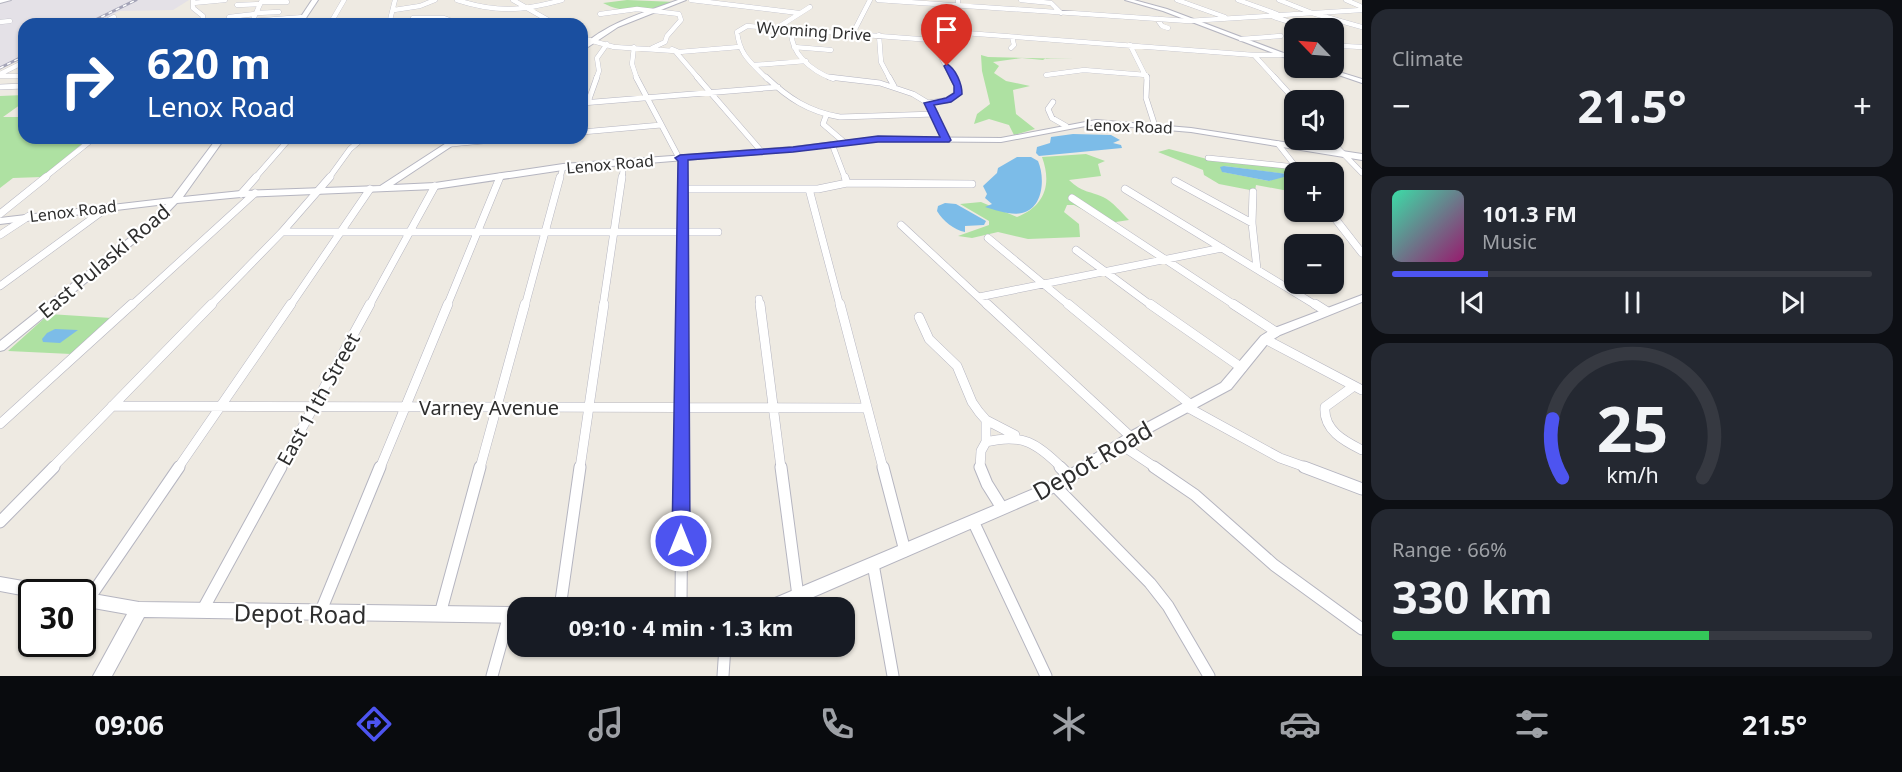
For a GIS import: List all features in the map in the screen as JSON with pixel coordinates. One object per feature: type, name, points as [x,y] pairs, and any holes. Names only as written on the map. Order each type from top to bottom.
[{"type":"street","points":[[202,18],[193,8],[193,2],[225,0]]},
{"type":"street","points":[[303,18],[315,0]]},
{"type":"street","points":[[334,18],[344,0]]},
{"type":"street","points":[[391,18],[395,0]]},
{"type":"street","points":[[394,10],[420,6],[435,0]]},
{"type":"street","points":[[457,0],[490,11],[529,9],[562,0]]},
{"type":"street","points":[[513,0],[545,18]]},
{"type":"street","points":[[589,42],[616,27],[683,0]]},
{"type":"street","points":[[692,0],[799,13]]},
{"type":"street","points":[[853,33],[870,0]]},
{"type":"street","points":[[878,0],[958,3],[1061,13],[1193,21],[1362,8]]},
{"type":"street","points":[[1021,0],[1051,3],[1058,7],[1061,13]]},
{"type":"street","points":[[1128,0],[1153,6],[1284,54]]},
{"type":"street","points":[[1177,0],[1231,19]]},
{"type":"street","points":[[1238,0],[1282,15]]},
{"type":"street","points":[[1279,0],[1312,13],[1362,27]]},
{"type":"street","points":[[1346,0],[1362,8]]},
{"type":"street","points":[[253,18],[261,2]]},
{"type":"street","points":[[237,5],[287,2]]},
{"type":"street","points":[[958,3],[957,30],[960,32],[1284,57]]},
{"type":"street","points":[[780,26],[810,7]]},
{"type":"street","points":[[600,14],[632,9],[658,10],[676,13],[681,17],[665,42],[651,48]]},
{"type":"street","points":[[229,16],[279,12]]},
{"type":"street","points":[[928,16],[957,17]]},
{"type":"street","points":[[1271,16],[1284,20]]},
{"type":"street","points":[[413,18],[444,18]]},
{"type":"street","points":[[1157,19],[1162,26],[1168,28]]},
{"type":"street","points":[[0,22],[10,21]]},
{"type":"street","name":"Wyoming Drive","points":[[928,103],[948,100],[958,94],[959,90],[935,42],[926,39],[780,26],[742,27],[737,32],[739,47],[754,65],[806,111],[826,117],[936,114]]},
{"type":"street","points":[[792,28],[790,35],[794,47],[822,74],[834,79],[894,86],[928,103],[936,114],[946,140]]},
{"type":"street","points":[[879,35],[882,62],[894,86]]},
{"type":"street","points":[[1241,39],[1281,36]]},
{"type":"street","points":[[1011,48],[1014,45],[1012,37]]},
{"type":"street","points":[[589,42],[675,51],[739,47]]},
{"type":"street","points":[[665,42],[762,152]]},
{"type":"street","points":[[588,95],[599,71],[597,58],[607,44]]},
{"type":"street","points":[[1130,45],[1146,75],[1146,98],[1155,126]]},
{"type":"street","points":[[1344,46],[1362,47]]},
{"type":"street","points":[[634,47],[633,72],[683,160],[681,597]]},
{"type":"street","points":[[794,47],[831,50]]},
{"type":"street","points":[[1254,55],[1286,90]]},
{"type":"street","points":[[754,65],[807,61]]},
{"type":"street","points":[[0,75],[18,65]]},
{"type":"street","points":[[9,70],[18,70]]},
{"type":"street","points":[[1046,75],[1084,70],[1146,75]]},
{"type":"street","points":[[0,75],[18,75]]},
{"type":"street","points":[[1344,75],[1362,81]]},
{"type":"street","points":[[0,87],[18,86]]},
{"type":"street","points":[[588,102],[778,87]]},
{"type":"street","points":[[1053,102],[1047,109],[1049,113],[1054,120],[1066,126]]},
{"type":"street","points":[[826,117],[824,124],[844,142]]},
{"type":"street","name":"Lenox Road","points":[[0,221],[108,207],[241,194],[435,186],[563,167],[762,152],[844,142],[897,139],[1001,140],[1096,122],[1155,126],[1362,157]]},
{"type":"street","points":[[588,131],[661,124]]},
{"type":"street","points":[[0,214],[87,144]]},
{"type":"street","name":"East Pulaski Road","points":[[0,348],[133,241],[176,200],[216,144]]},
{"type":"street","points":[[241,194],[285,144]]},
{"type":"street","points":[[0,522],[282,232],[321,190],[345,154],[356,144]]},
{"type":"street","points":[[381,189],[451,144]]},
{"type":"street","points":[[832,144],[847,183]]},
{"type":"street","points":[[1278,144],[1292,162]]},
{"type":"street","points":[[1340,150],[1362,173]]},
{"type":"street","points":[[1208,158],[1284,168]]},
{"type":"street","points":[[562,597],[624,162]]},
{"type":"street","points":[[440,614],[499,407],[563,167]]},
{"type":"street","points":[[320,614],[500,177]]},
{"type":"street","points":[[1175,181],[1252,223]]},
{"type":"street","points":[[682,189],[809,189],[847,183],[972,184]]},
{"type":"street","name":"East 11th Street","points":[[202,611],[435,186]]},
{"type":"street","points":[[96,584],[222,406],[370,189]]},
{"type":"street","points":[[809,189],[904,551]]},
{"type":"street","points":[[1125,189],[1326,311]]},
{"type":"street","points":[[1252,192],[1252,223],[1257,269]]},
{"type":"street","points":[[0,424],[255,193]]},
{"type":"street","points":[[1072,198],[1165,260],[1270,336],[1358,388],[1325,407],[1323,413],[1332,430],[1362,450]]},
{"type":"street","points":[[0,286],[108,207]]},
{"type":"street","points":[[0,235],[29,216]]},
{"type":"street","points":[[1338,222],[1362,253]]},
{"type":"street","points":[[901,225],[979,297],[1126,440],[1195,495],[1274,565],[1362,629]]},
{"type":"street","points":[[282,232],[718,232]]},
{"type":"street","points":[[988,238],[1189,406],[1280,458],[1362,489]]},
{"type":"street","points":[[979,297],[1222,248]]},
{"type":"street","points":[[1076,250],[1189,333],[1242,368]]},
{"type":"street","name":"Depot Road","points":[[798,596],[1055,486],[1126,440],[1226,386],[1270,336],[1362,298]]},
{"type":"street","points":[[759,299],[798,596]]},
{"type":"street","points":[[919,317],[929,339],[957,366],[972,402],[986,420],[1040,447],[1070,477]]},
{"type":"street","name":"Varney Avenue","points":[[112,406],[866,408]]},
{"type":"street","points":[[986,420],[986,442],[978,460],[981,474],[1002,508]]},
{"type":"street","points":[[986,442],[1010,436],[1020,437]]},
{"type":"street","points":[[1055,486],[1150,583],[1168,606],[1209,676]]},
{"type":"street","points":[[973,521],[1046,676]]},
{"type":"street","points":[[873,564],[893,676]]},
{"type":"street","points":[[0,584],[18,587]]},
{"type":"street","name":"Depot Road","points":[[96,602],[139,609],[320,614],[507,615]]},
{"type":"street","points":[[102,676],[139,609]]},
{"type":"street","points":[[492,676],[507,632]]},
{"type":"street","points":[[723,676],[724,657]]},
{"type":"shaded area","points":[[0,0],[189,0],[173,10],[120,11],[106,18],[18,18],[18,61],[0,69]]},
{"type":"green space","points":[[627,0],[676,2],[658,8],[639,10],[620,9],[603,3]]},
{"type":"green space","points":[[981,55],[1045,58],[1043,60],[1022,58],[993,62],[999,66],[994,73],[1006,81],[1030,86],[1013,90],[1016,114],[1035,129],[1014,135],[1009,125],[989,119],[974,124],[977,114],[990,104],[982,71]]},
{"type":"green space","points":[[18,95],[18,106],[3,117],[18,117],[18,144],[82,144],[42,177],[13,178],[0,188],[0,96]]},
{"type":"green space","points":[[1169,149],[1207,159],[1284,167],[1284,174],[1224,166],[1223,172],[1269,181],[1284,175],[1284,190],[1256,185],[1255,191],[1219,184],[1204,175],[1203,170],[1158,152]]},
{"type":"green space","points":[[1086,154],[1105,161],[1098,164],[1101,176],[1069,180],[1082,189],[1107,199],[1129,220],[1109,223],[1074,205],[1067,205],[1064,212],[1079,224],[1080,237],[1028,239],[998,232],[972,238],[958,236],[989,225],[989,221],[960,204],[981,202],[1017,217],[1034,207],[1044,193],[1046,176],[1042,157]]},
{"type":"green space","points":[[49,314],[111,318],[71,354],[8,351]]},
{"type":"water","points":[[1073,134],[1111,135],[1120,140],[1113,143],[1121,145],[1122,148],[1039,156],[1036,153],[1037,147],[1050,143],[1051,137]]},
{"type":"water","points":[[1017,157],[1031,157],[1038,161],[1042,175],[1039,199],[1029,210],[1018,214],[985,207],[992,204],[985,198],[987,194],[983,186],[997,173],[998,168]]},
{"type":"water","points":[[1220,167],[1284,174],[1284,177],[1269,181],[1222,172]]},
{"type":"water","points":[[945,203],[956,204],[986,221],[984,225],[965,226],[965,232],[953,227],[937,211],[938,206]]},
{"type":"water","points":[[55,329],[78,330],[60,343],[43,342],[42,339],[47,333]]},
{"type":"railway","points":[[99,18],[136,0]]},
{"type":"railway","points":[[0,68],[18,59]]},
{"type":"route","points":[[681,541],[683,160],[680,158],[793,149],[878,139],[946,140],[934,111],[928,103],[948,100],[958,94],[958,86],[947,66]]}]
